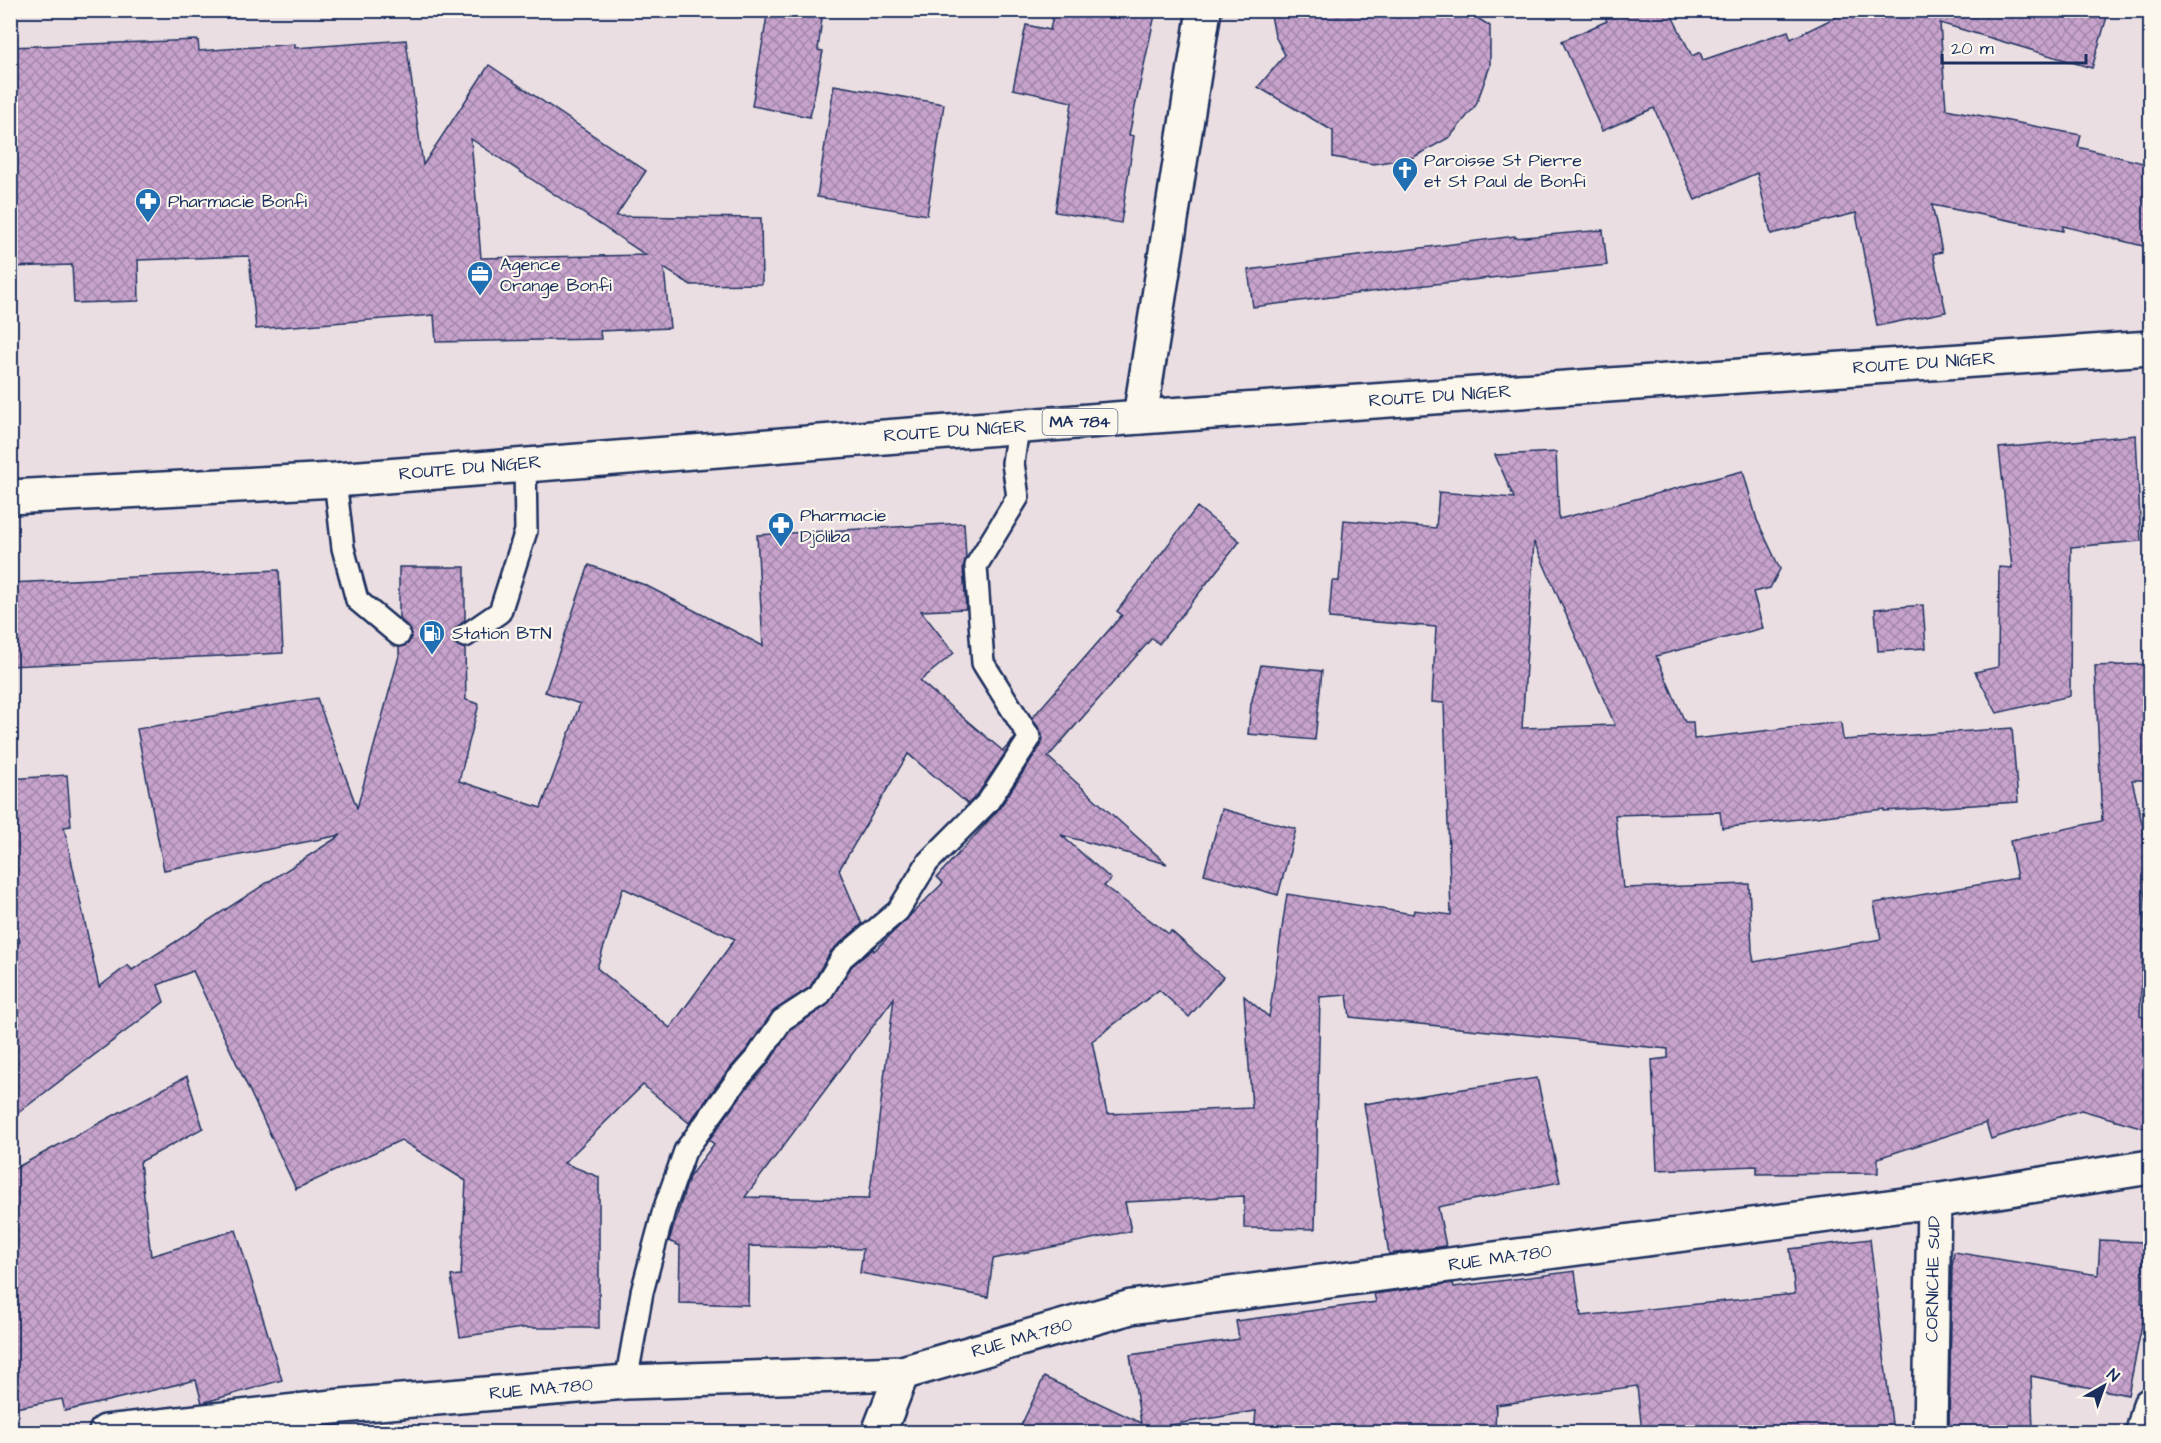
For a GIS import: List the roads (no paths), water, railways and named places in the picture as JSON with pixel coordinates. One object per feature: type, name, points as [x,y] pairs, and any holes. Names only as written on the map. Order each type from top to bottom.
[{"type":"main road","points":[[1140,417],[1204,10]]},
{"type":"main road","name":"ROUTE DU NIGER","points":[[10,497],[335,480],[525,463],[1140,417],[2151,348]]},
{"type":"main road","name":"CORNICHE SUD","points":[[1930,1432],[1934,1201],[2151,1167]]},
{"type":"main road","name":"RUE MA.780","points":[[106,1432],[341,1419],[626,1382],[902,1373],[1131,1307],[1934,1201]]},
{"type":"main road","points":[[879,1432],[902,1373]]},
{"type":"main road","points":[[2143,1432],[2151,1405]]},
{"type":"lane","points":[[626,1382],[642,1292],[664,1210],[685,1151],[736,1080],[757,1057],[782,1020],[819,996],[842,958],[898,911],[928,862],[988,802],[1030,738],[983,663],[976,567],[1018,497],[1013,463],[1018,427]]},
{"type":"lane","points":[[465,636],[500,612],[526,531],[525,463]]},
{"type":"lane","points":[[335,480],[343,548],[357,600],[399,635]]},
{"type":"place","name":"Paroisse St Pierre et St Paul de Bonfi","points":[[1405,193]]},
{"type":"place","name":"Pharmacie Bonfi","points":[[148,224]]},
{"type":"place","name":"Agence Orange Bonfi","points":[[480,297]]},
{"type":"place","name":"Pharmacie Djoliba","points":[[781,548]]},
{"type":"place","name":"Station BTN","points":[[432,656]]}]
